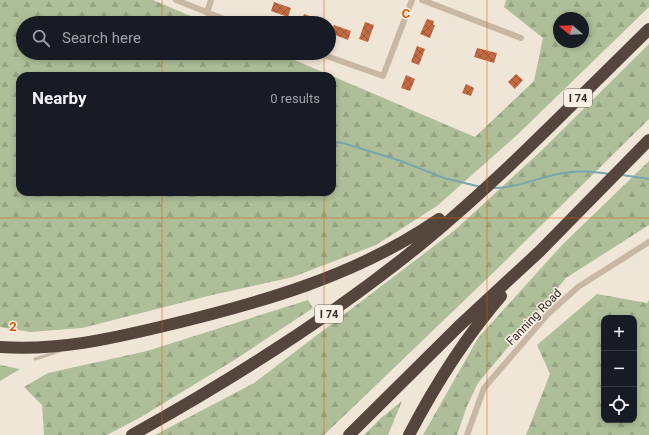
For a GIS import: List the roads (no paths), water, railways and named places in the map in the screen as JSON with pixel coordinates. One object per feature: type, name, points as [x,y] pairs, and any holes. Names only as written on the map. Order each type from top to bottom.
[{"type":"highway","name":"I 74","points":[[132,435],[246,370],[303,332],[421,244],[507,167],[649,28]]},
{"type":"highway","points":[[349,435],[458,327],[540,251],[649,140]]},
{"type":"highway","points":[[0,347],[39,348],[84,344],[266,299],[331,277],[395,247],[421,232],[507,167]]},
{"type":"highway","points":[[410,435],[446,369],[465,341],[485,314],[540,251]]},
{"type":"street","points":[[176,0],[214,16]]},
{"type":"street","points":[[206,13],[211,0]]},
{"type":"street","points":[[336,59],[383,76],[412,0]]},
{"type":"street","points":[[422,0],[521,38]]},
{"type":"street","name":"Fanning Road","points":[[467,435],[484,388],[548,315],[578,287],[649,242]]},
{"type":"lane","points":[[35,359],[84,344]]},
{"type":"waterway","points":[[336,142],[343,143],[401,161],[444,178],[481,187]]},
{"type":"waterway","points":[[493,188],[502,188],[569,172],[610,174]]},
{"type":"waterway","points":[[622,175],[649,179]]}]
